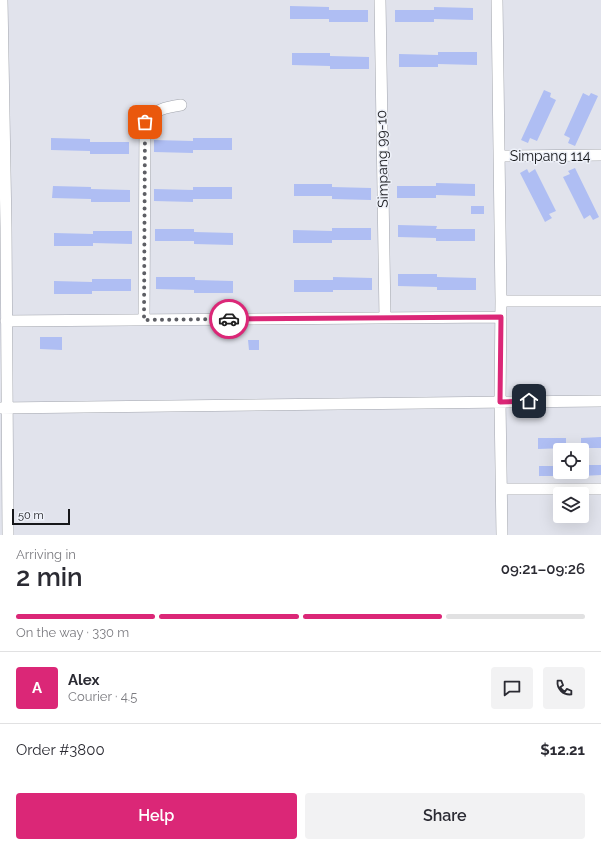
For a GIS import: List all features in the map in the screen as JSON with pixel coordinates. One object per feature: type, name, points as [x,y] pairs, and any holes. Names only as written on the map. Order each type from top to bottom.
[{"type":"street","name":"Simpang 99-10","points":[[380,0],[384,318]]},
{"type":"street","points":[[497,0],[502,535]]},
{"type":"street","points":[[1,1],[6,321],[3,335],[4,489],[8,535]]},
{"type":"street","points":[[144,320],[145,122],[156,111],[171,106],[181,105]]},
{"type":"street","name":"Simpang 114","points":[[499,156],[601,155]]},
{"type":"street","points":[[501,301],[601,300]]},
{"type":"street","points":[[6,321],[501,317]]},
{"type":"street","points":[[4,408],[601,401]]},
{"type":"street","points":[[502,489],[601,489]]},
{"type":"building","points":[[290,6],[329,7],[329,10],[368,10],[368,22],[329,22],[329,19],[290,19]]},
{"type":"building","points":[[434,7],[473,8],[473,20],[434,19],[434,22],[395,22],[395,10],[434,10]]},
{"type":"building","points":[[438,52],[477,52],[477,65],[438,64],[438,67],[399,67],[399,54],[438,55]]},
{"type":"building","points":[[292,53],[330,53],[330,56],[369,57],[369,69],[330,69],[330,66],[292,65]]},
{"type":"building","points":[[544,90],[551,93],[550,97],[556,100],[537,141],[530,138],[528,143],[521,140]]},
{"type":"building","points":[[583,93],[589,96],[591,93],[598,96],[575,146],[568,143],[570,138],[564,135]]},
{"type":"building","points":[[51,138],[90,139],[90,142],[129,142],[129,154],[90,154],[90,151],[51,150]]},
{"type":"building","points":[[193,138],[232,138],[232,150],[193,150],[193,153],[154,152],[154,140],[193,141]]},
{"type":"building","points":[[575,168],[599,217],[593,220],[590,215],[584,219],[563,177],[570,174],[568,171]]},
{"type":"building","points":[[527,169],[529,173],[535,169],[556,211],[549,214],[552,218],[545,222],[520,173]]},
{"type":"building","points":[[436,183],[475,184],[475,196],[436,195],[436,198],[397,198],[397,186],[436,186]]},
{"type":"building","points":[[294,184],[332,184],[332,187],[371,188],[371,200],[332,199],[332,196],[294,196]]},
{"type":"building","points":[[53,186],[130,190],[130,202],[91,202],[91,199],[52,198]]},
{"type":"building","points":[[193,187],[232,187],[232,199],[193,199],[193,202],[154,201],[154,189],[193,190]]},
{"type":"building","points":[[471,206],[484,206],[484,214],[471,214]]},
{"type":"building","points":[[398,225],[437,226],[436,229],[475,229],[475,241],[436,241],[436,238],[398,237]]},
{"type":"building","points":[[332,228],[371,228],[371,240],[332,240],[332,243],[293,243],[293,230],[332,231]]},
{"type":"building","points":[[155,229],[194,229],[194,232],[233,233],[233,245],[194,244],[194,241],[155,241]]},
{"type":"building","points":[[93,231],[132,231],[132,244],[93,243],[93,246],[54,246],[54,233],[93,234]]},
{"type":"building","points":[[398,274],[437,274],[437,277],[476,278],[476,290],[437,290],[437,287],[398,286]]},
{"type":"building","points":[[156,277],[195,277],[195,280],[233,281],[233,293],[194,293],[194,290],[156,289]]},
{"type":"building","points":[[333,277],[372,278],[372,290],[294,292],[294,280],[333,280]]},
{"type":"building","points":[[92,279],[131,279],[131,291],[92,291],[92,294],[54,294],[54,281],[92,282]]},
{"type":"building","points":[[40,337],[62,337],[62,350],[40,349]]},
{"type":"building","points":[[248,340],[259,340],[259,350],[249,350]]},
{"type":"building","points":[[601,437],[601,448],[589,448],[589,443],[581,443],[581,438]]},
{"type":"building","points":[[538,438],[566,438],[566,443],[553,443],[553,448],[538,449]]},
{"type":"building","points":[[589,465],[601,465],[601,475],[589,476]]},
{"type":"building","points":[[539,466],[553,466],[553,476],[539,476]]},
{"type":"way so far","points":[[145,122],[144,320],[229,319]]},
{"type":"route","points":[[229,319],[501,317],[500,402],[529,401]]}]
